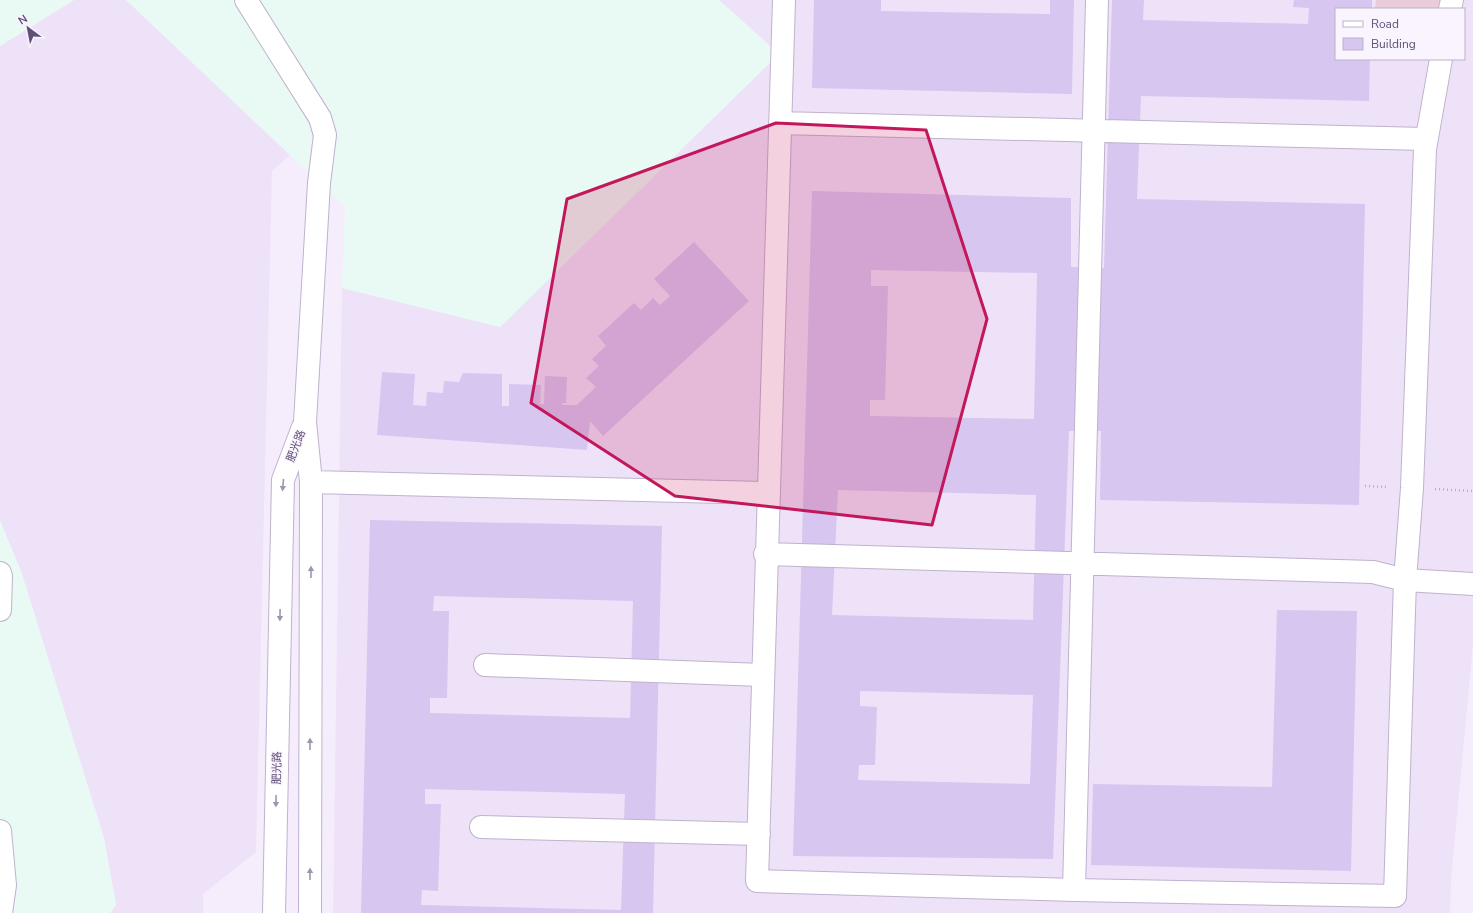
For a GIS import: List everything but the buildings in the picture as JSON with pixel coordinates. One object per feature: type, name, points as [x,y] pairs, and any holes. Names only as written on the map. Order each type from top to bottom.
[{"type":"street","points":[[246,0],[320,118],[325,135],[319,183],[305,422]]},
{"type":"street","points":[[784,0],[757,881],[1074,890],[1395,896],[1405,580],[1412,488],[1425,149],[1441,60]]},
{"type":"street","points":[[1074,890],[1097,0]]},
{"type":"street","points":[[780,123],[1426,140]]},
{"type":"street","name":"肥光路","points":[[305,422],[311,482],[310,913]]},
{"type":"street","name":"肥光路","points":[[274,913],[283,480],[305,422]]},
{"type":"street","points":[[311,482],[769,493]]},
{"type":"street","points":[[765,554],[1373,572],[1405,580],[1473,584]]},
{"type":"street","points":[[0,573],[0,610]]},
{"type":"street","points":[[485,665],[763,675]]},
{"type":"street","points":[[481,827],[759,834]]},
{"type":"street","points":[[0,831],[5,885],[1,913]]},
{"type":"highlighted area","points":[[776,123],[926,130],[987,319],[932,525],[675,496],[531,403],[567,199]]},
{"type":"shaded area","points":[[0,0],[74,0],[0,46]]},
{"type":"shaded area","points":[[74,0],[126,0],[290,155],[272,171],[256,852],[203,894],[203,913],[110,913],[116,905],[104,838],[21,571],[0,521],[0,46]]},
{"type":"shaded area","points":[[126,0],[719,0],[779,54],[500,327],[342,288],[345,207]]},
{"type":"shaded area","points":[[719,0],[1473,0],[1473,645],[1451,880],[1450,913],[333,913],[342,288],[500,327],[778,53]]},
{"type":"shaded area","points":[[1376,0],[1440,0],[1439,8],[1375,8]]},
{"type":"shaded area","points":[[0,521],[21,571],[104,838],[116,905],[110,913],[0,913]]}]
